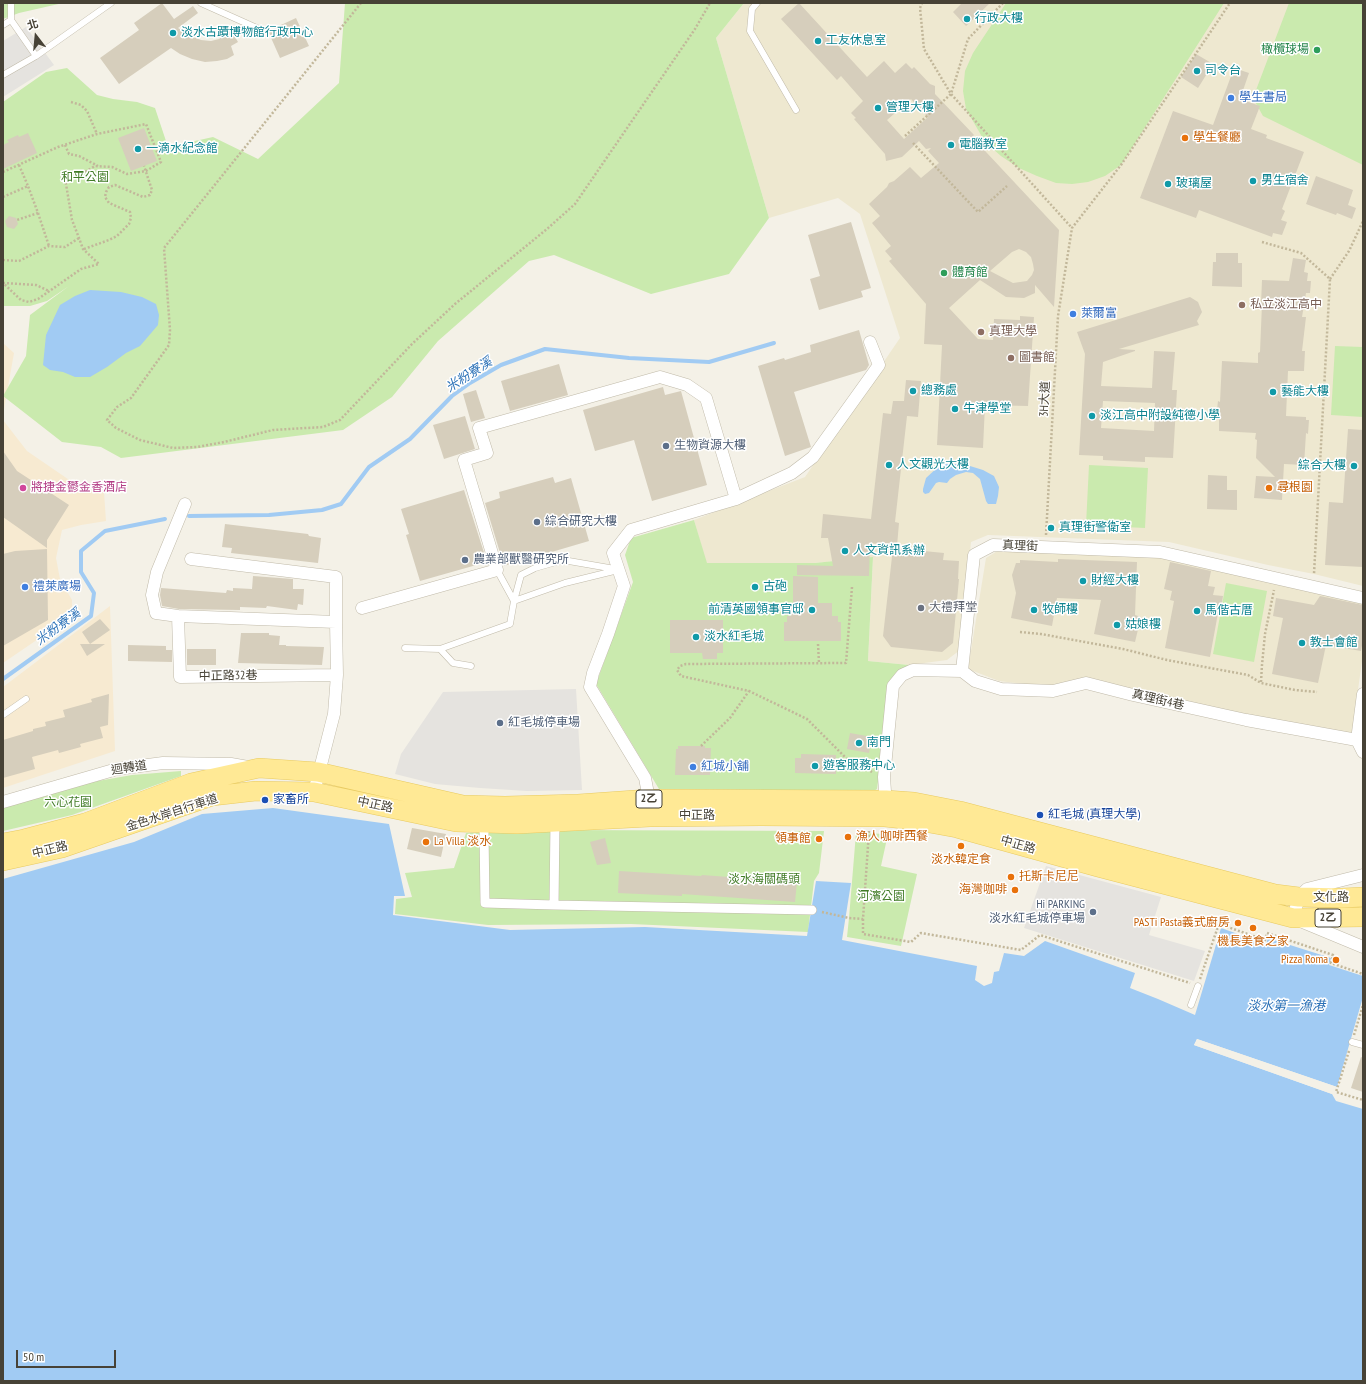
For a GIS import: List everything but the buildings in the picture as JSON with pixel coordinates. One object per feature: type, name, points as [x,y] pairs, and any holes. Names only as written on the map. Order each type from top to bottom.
[{"type":"main road","name":"中正路","points":[[3,843],[85,823],[191,783],[259,768],[318,772],[463,805],[505,806],[578,804],[649,799],[886,809],[913,820],[957,828],[1225,906],[1293,918]]},
{"type":"main road","name":"中正路","points":[[3,860],[62,848],[212,796],[256,791],[314,792],[456,822],[518,824],[650,817],[886,809],[914,802],[960,811],[1275,894],[1299,898]]},
{"type":"main road","name":"文化路","points":[[1299,898],[1363,897]]},
{"type":"main road","name":"文化路","points":[[1293,918],[1363,917]]},
{"type":"street","points":[[649,799],[645,778],[590,687],[592,673],[608,634],[624,586],[613,553],[631,530],[736,499],[792,472],[813,457],[879,365],[870,342]]},
{"type":"street","points":[[362,608],[497,570],[464,460],[487,453],[479,428],[660,377],[686,385],[706,398],[736,499]]},
{"type":"street","points":[[185,504],[157,572],[152,595],[156,613],[178,616],[336,622]]},
{"type":"street","name":"真理街","points":[[962,671],[974,555],[993,545],[1160,552],[1363,598]]},
{"type":"street","points":[[191,558],[336,577],[337,675],[334,714],[314,792]]},
{"type":"street","name":"中正路32巷","points":[[178,616],[180,677],[337,675]]},
{"type":"street","points":[[886,809],[884,777],[893,686],[902,675],[913,670],[962,671]]},
{"type":"street","name":"真理街4巷","points":[[962,671],[975,680],[1001,690],[1053,691],[1086,683],[1246,720],[1357,740]]},
{"type":"street","points":[[1363,694],[1357,740],[1363,752]]},
{"type":"street","name":"迴轉道","points":[[3,802],[117,769],[163,763],[231,764],[259,768]]},
{"type":"street","points":[[554,905],[556,822]]},
{"type":"street","points":[[484,832],[485,902],[554,905],[812,910]]},
{"type":"street","points":[[1293,918],[1299,898],[1307,889],[1363,875]]},
{"type":"street","name":"中正路","points":[[1293,918],[1363,947]]},
{"type":"lane","points":[[10,3],[11,20],[36,56]]},
{"type":"lane","points":[[3,76],[36,56],[111,3]]},
{"type":"lane","points":[[202,3],[259,29]]},
{"type":"lane","points":[[757,3],[752,9],[750,31],[796,110]]},
{"type":"lane","points":[[3,25],[11,20]]},
{"type":"lane","points":[[405,648],[440,649],[510,624],[521,575],[535,568],[563,560],[618,570]]},
{"type":"lane","points":[[497,570],[514,601]]},
{"type":"lane","points":[[514,601],[565,583],[618,570]]},
{"type":"lane","points":[[440,649],[453,663],[471,666]]},
{"type":"lane","points":[[3,715],[26,699]]},
{"type":"lane","points":[[1191,1004],[1198,986]]},
{"type":"lane","points":[[1352,1042],[1363,1045]]},
{"type":"path","points":[[361,3],[164,248],[170,330],[169,345],[131,398],[117,407],[107,420],[116,428],[140,440],[172,448],[197,447],[273,430],[323,427],[340,420],[412,344],[455,304],[547,229],[575,204],[695,29],[710,3]]},
{"type":"path","points":[[922,3],[920,8],[924,49],[951,94],[1072,228],[1121,164],[1230,3]]},
{"type":"path","points":[[905,136],[951,94],[968,39],[1003,3]]},
{"type":"path","points":[[71,102],[81,105],[87,112],[97,134]]},
{"type":"path","points":[[3,172],[65,145],[97,134],[146,124],[161,162],[146,170],[127,174],[112,167],[95,166],[85,172],[65,178],[72,220],[79,238],[84,249],[99,264],[81,269],[38,300],[29,302],[21,300],[3,283]]},
{"type":"path","points":[[912,143],[978,212],[1007,186]]},
{"type":"path","points":[[65,145],[69,154],[79,156],[100,166]]},
{"type":"path","points":[[19,165],[49,246]]},
{"type":"path","points":[[84,249],[117,236],[129,224],[131,218],[130,212],[109,203],[105,197],[109,187],[115,185],[143,197],[151,194],[152,190],[144,166]]},
{"type":"path","points":[[3,197],[28,186]]},
{"type":"path","points":[[17,220],[38,213]]},
{"type":"path","points":[[1314,574],[1330,279],[1349,251],[1363,221]]},
{"type":"path","name":"3H大道","points":[[1045,547],[1058,316],[1072,228]]},
{"type":"path","points":[[3,260],[19,261],[49,246],[65,247],[79,238]]},
{"type":"path","points":[[1262,242],[1301,253],[1330,279]]},
{"type":"path","points":[[3,283],[36,285],[50,292]]},
{"type":"path","points":[[852,587],[846,663],[686,664],[680,666],[677,670],[681,676],[750,691],[807,720],[847,759],[884,777]]},
{"type":"path","points":[[1261,683],[1265,634],[1275,588]]},
{"type":"path","points":[[1020,632],[1041,634],[1123,649],[1166,660],[1248,675],[1261,683],[1295,690],[1317,692]]},
{"type":"path","points":[[818,644],[819,663]]},
{"type":"path","points":[[701,746],[730,718],[750,691]]},
{"type":"path","points":[[869,829],[863,934],[911,942],[921,933],[1021,950],[1040,935],[1198,986],[1225,906]]},
{"type":"path","points":[[812,910],[849,918],[863,919]]},
{"type":"path","points":[[1219,924],[1265,940],[1268,933],[1334,954],[1331,963],[1363,974]]},
{"type":"path","points":[[1363,1005],[1336,1092],[1363,1100]]},
{"type":"shaded area","name":"真理大學","points":[[744,3],[1363,3],[1363,586],[1169,542],[988,535],[971,542],[960,650],[947,660],[909,665],[868,661],[873,558],[815,563],[706,563],[694,520],[805,477],[900,338],[860,214],[838,198],[769,218],[716,38]]},
{"type":"shaded area","points":[[26,27],[54,65],[3,97],[3,41]]},
{"type":"shaded area","points":[[3,343],[14,353],[3,415]]},
{"type":"shaded area","points":[[3,420],[27,451],[81,488],[104,492],[106,521],[62,530],[56,558],[60,579],[72,600],[72,616],[3,663]]},
{"type":"shaded area","points":[[999,550],[1159,555],[1363,598],[1363,654],[1352,733],[1278,722],[1137,692],[1049,687],[999,681],[968,669],[986,558]]},
{"type":"shaded area","points":[[110,606],[115,751],[3,788],[3,687]]},
{"type":"shaded area","name":"紅毛城停車場","points":[[576,689],[582,790],[527,791],[480,788],[435,784],[395,774],[401,754],[443,692]]},
{"type":"shaded area","name":"Hi PARKING 淡水紅毛城停車場","points":[[1046,866],[1161,897],[1149,935],[1205,951],[1194,981],[1024,928]]},
{"type":"green space","points":[[3,3],[63,3],[19,13],[3,19]]},
{"type":"green space","name":"和平公園","points":[[345,3],[744,3],[716,38],[769,218],[729,274],[651,294],[554,255],[529,261],[438,341],[392,397],[343,430],[121,458],[101,447],[62,442],[3,396],[26,356],[30,315],[69,286],[47,301],[30,306],[3,306],[3,102],[46,72],[67,68],[97,95],[137,102],[155,108],[168,147],[213,137],[258,159],[339,83]]},
{"type":"green space","points":[[1006,3],[1224,3],[1121,165],[1105,176],[1088,182],[1072,184],[1056,183],[1037,176],[1019,168],[1001,156],[985,142],[966,109],[963,91],[965,71],[973,53]]},
{"type":"green space","name":"橄欖球場","points":[[1289,3],[1363,3],[1363,165],[1263,116],[1253,98]]},
{"type":"green space","points":[[1335,346],[1363,347],[1363,417],[1331,415]]},
{"type":"green space","points":[[1089,465],[1148,468],[1145,528],[1086,525]]},
{"type":"green space","points":[[694,520],[707,563],[815,563],[873,557],[868,661],[909,665],[892,681],[877,789],[874,791],[659,789],[596,684],[633,582],[625,555],[631,538]]},
{"type":"green space","points":[[1226,583],[1267,591],[1254,662],[1213,654]]},
{"type":"green space","name":"六心花園","points":[[181,771],[181,776],[72,815],[3,831],[3,808],[92,782],[132,775]]},
{"type":"green space","name":"淡水海關碼頭","points":[[556,830],[824,831],[819,873],[814,881],[808,932],[631,924],[488,925],[395,914],[396,899],[412,897],[405,873],[454,868],[466,833]]},
{"type":"green space","name":"河濱公園","points":[[856,833],[888,834],[881,866],[917,874],[901,946],[847,937]]},
{"type":"water","points":[[90,290],[121,292],[142,297],[156,304],[159,315],[158,325],[140,346],[126,353],[90,377],[75,377],[63,372],[50,370],[43,365],[46,335],[60,305],[75,296]]},
{"type":"water","points":[[946,464],[970,466],[983,470],[994,476],[999,487],[996,504],[988,504],[980,479],[973,473],[966,472],[956,475],[947,483],[936,483],[929,493],[925,494],[923,489],[926,478],[939,466]]},
{"type":"water","name":"淡水第一漁港","points":[[273,808],[389,824],[405,896],[394,896],[393,915],[510,930],[645,927],[807,936],[816,881],[851,883],[842,940],[977,966],[975,980],[984,986],[992,983],[994,972],[999,971],[1004,953],[1024,956],[1045,941],[1135,973],[1130,988],[1195,1015],[1221,928],[1266,944],[1268,938],[1331,958],[1329,965],[1363,976],[1363,997],[1337,1087],[1197,1039],[1194,1045],[1332,1094],[1336,1101],[1363,1109],[1363,1381],[3,1381],[3,879],[134,842],[202,814]]},
{"type":"pier","points":[[1197,1039],[1337,1087],[1335,1089],[1198,1041],[1196,1044],[1333,1092],[1332,1094],[1194,1045]]},
{"type":"waterway","name":"米粉寮溪","points":[[189,516],[269,515],[322,510],[341,504],[369,467],[410,439],[452,396],[470,383],[501,365],[545,349],[629,358],[709,362],[774,343]]},
{"type":"waterway","name":"米粉寮溪","points":[[3,679],[91,616],[94,593],[81,572],[81,551],[105,531],[165,519]]},
{"type":"place","name":"行政大樓","points":[[967,19]]},
{"type":"place","name":"淡水古蹟博物館行政中心","points":[[173,33]]},
{"type":"place","name":"工友休息室","points":[[818,41]]},
{"type":"place","name":"橄欖球場","points":[[1317,50]]},
{"type":"place","name":"司令台","points":[[1197,71]]},
{"type":"place","name":"學生書局","points":[[1231,98]]},
{"type":"place","name":"管理大樓","points":[[878,108]]},
{"type":"place","name":"學生餐廳","points":[[1185,138]]},
{"type":"place","name":"電腦教室","points":[[951,145]]},
{"type":"place","name":"一滴水紀念館","points":[[138,149]]},
{"type":"place","name":"男生宿舍","points":[[1253,181]]},
{"type":"place","name":"玻璃屋","points":[[1168,184]]},
{"type":"place","name":"體育館","points":[[944,273]]},
{"type":"place","name":"私立淡江高中","points":[[1242,305]]},
{"type":"place","name":"萊爾富","points":[[1073,314]]},
{"type":"place","name":"真理大學","points":[[981,332]]},
{"type":"place","name":"圖書館","points":[[1011,358]]},
{"type":"place","name":"總務處","points":[[913,391]]},
{"type":"place","name":"藝能大樓","points":[[1273,392]]},
{"type":"place","name":"牛津學堂","points":[[955,409]]},
{"type":"place","name":"淡江高中附設純德小學","points":[[1092,416]]},
{"type":"place","name":"生物資源大樓","points":[[666,446]]},
{"type":"place","name":"人文觀光大樓","points":[[889,465]]},
{"type":"place","name":"綜合大樓","points":[[1354,466]]},
{"type":"place","name":"將捷金鬱金香酒店","points":[[23,488]]},
{"type":"place","name":"尋根園","points":[[1269,488]]},
{"type":"place","name":"綜合研究大樓","points":[[537,522]]},
{"type":"place","name":"真理街警衛室","points":[[1051,528]]},
{"type":"place","name":"人文資訊系辦","points":[[845,551]]},
{"type":"place","name":"農業部獸醫研究所","points":[[465,560]]},
{"type":"place","name":"財經大樓","points":[[1083,581]]},
{"type":"place","name":"禮萊廣場","points":[[25,587]]},
{"type":"place","name":"古砲","points":[[755,587]]},
{"type":"place","name":"大禮拜堂","points":[[921,608]]},
{"type":"place","name":"前清英國領事官邸","points":[[812,610]]},
{"type":"place","name":"牧師樓","points":[[1034,610]]},
{"type":"place","name":"馬偕古厝","points":[[1197,611]]},
{"type":"place","name":"姑娘樓","points":[[1117,625]]},
{"type":"place","name":"淡水紅毛城","points":[[696,637]]},
{"type":"place","name":"教士會館","points":[[1302,643]]},
{"type":"place","name":"紅毛城停車場","points":[[500,723]]},
{"type":"place","name":"南門","points":[[859,743]]},
{"type":"place","name":"遊客服務中心","points":[[815,766]]},
{"type":"place","name":"紅城小舖","points":[[693,767]]},
{"type":"place","name":"家畜所","points":[[265,800]]},
{"type":"place","name":"紅毛城 (真理大學)","points":[[1040,815]]},
{"type":"place","name":"漁人咖啡西餐","points":[[848,837]]},
{"type":"place","name":"領事館","points":[[819,839]]},
{"type":"place","name":"La Villa 淡水","points":[[426,842]]},
{"type":"place","name":"淡水韓定食","points":[[961,846]]},
{"type":"place","name":"托斯卡尼尼","points":[[1011,877]]},
{"type":"place","name":"海灣咖啡","points":[[1015,890]]},
{"type":"place","name":"Hi PARKING 淡水紅毛城停車場","points":[[1093,912]]},
{"type":"place","name":"PASTi Pasta義式廚房","points":[[1238,923]]},
{"type":"place","name":"機長美食之家","points":[[1253,928]]},
{"type":"place","name":"Pizza Roma","points":[[1336,960]]}]
